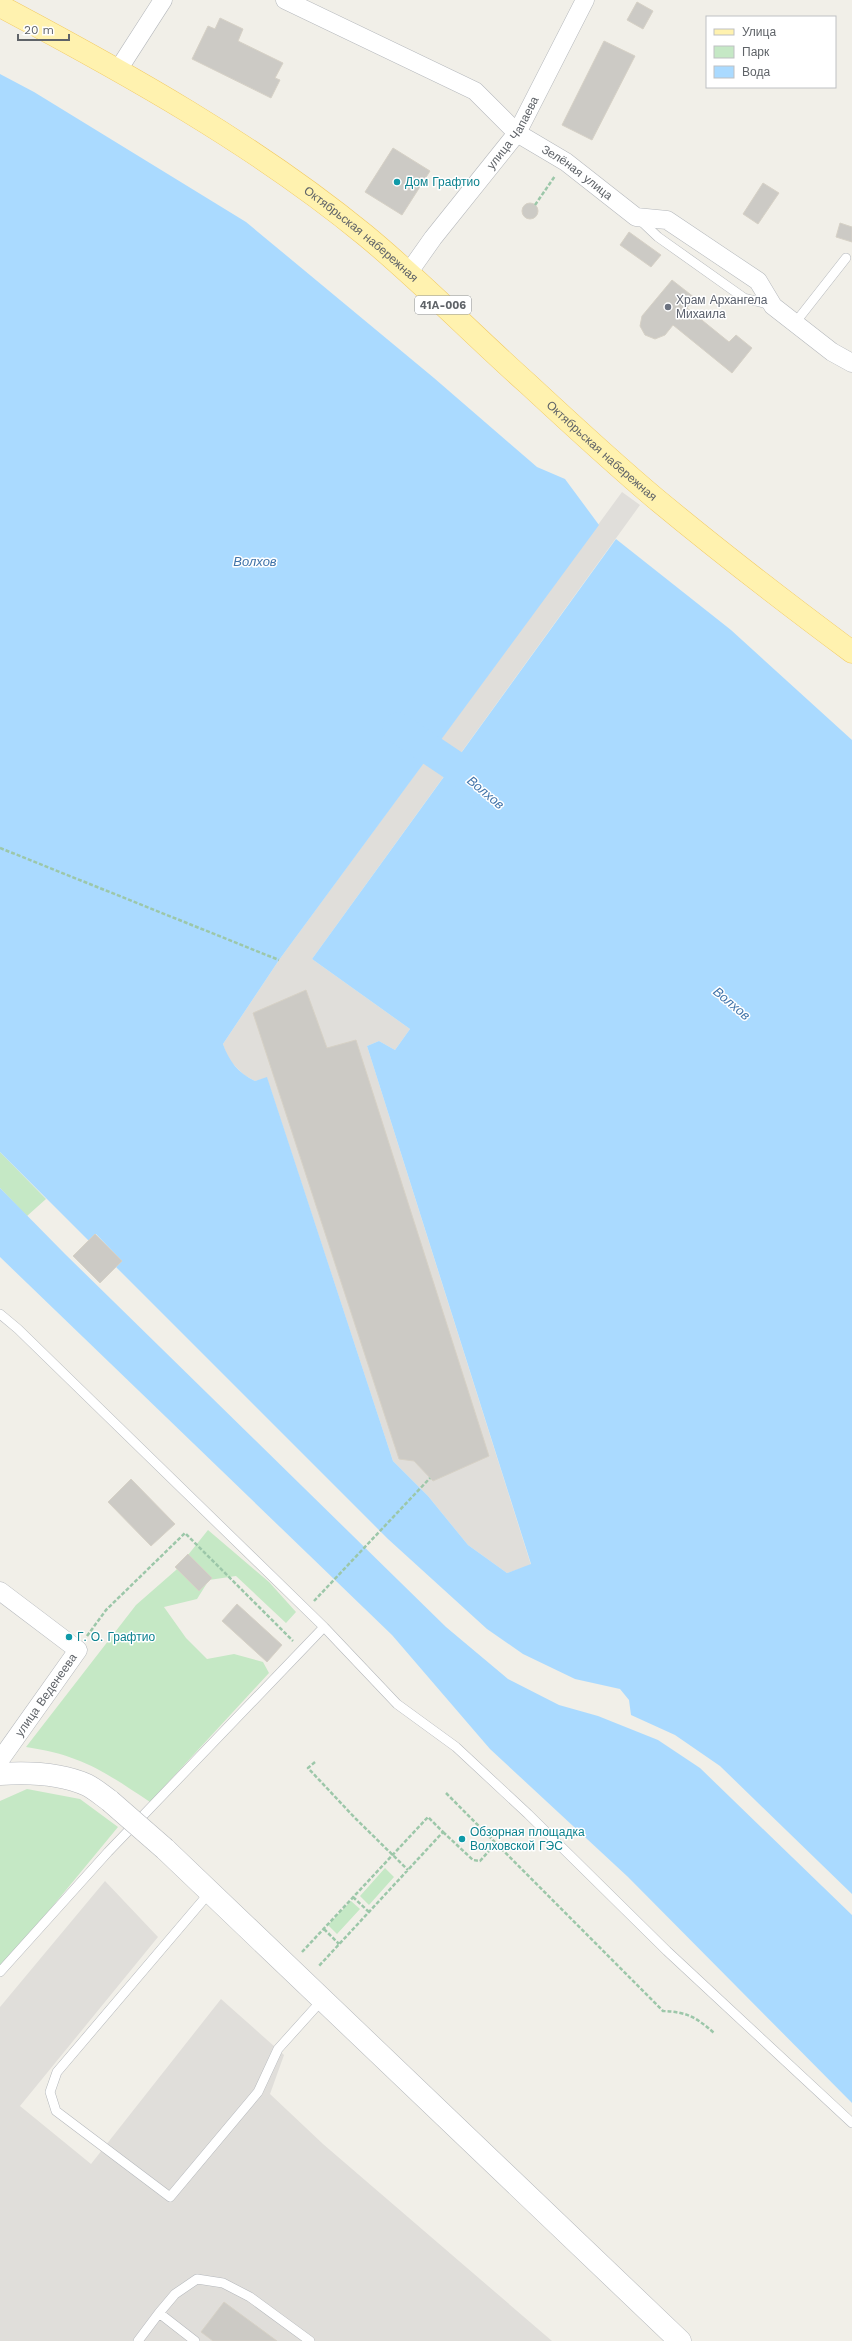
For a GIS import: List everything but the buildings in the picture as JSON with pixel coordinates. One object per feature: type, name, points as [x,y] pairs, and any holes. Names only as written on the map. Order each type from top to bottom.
[{"type":"main road","name":"Октябрьская набережная","points":[[0,6],[118,70],[218,131],[291,180],[363,234],[409,272],[526,383],[656,499],[792,607],[852,652]]},
{"type":"street","points":[[118,70],[163,0]]},
{"type":"street","name":"Зелёная улица","points":[[285,0],[476,91],[517,133],[566,162],[636,217],[668,220],[758,281],[774,306],[832,352],[852,363]]},
{"type":"street","name":"улица Чапаева","points":[[409,272],[433,238],[517,133],[585,0]]},
{"type":"street","points":[[0,1591],[78,1650]]},
{"type":"street","name":"улица Веденеева","points":[[0,1760],[78,1650]]},
{"type":"street","points":[[0,1774],[27,1772],[58,1777],[87,1786],[110,1802],[165,1849],[680,2341]]},
{"type":"lane","points":[[795,323],[846,258]]},
{"type":"lane","points":[[0,1314],[24,1335],[324,1627],[397,1704],[462,1752],[528,1814],[667,1952],[852,2123]]},
{"type":"lane","points":[[0,1972],[103,1858],[324,1627]]},
{"type":"lane","points":[[210,1892],[57,2072],[50,2092],[56,2111],[170,2197],[258,2092],[278,2049],[323,1999]]},
{"type":"lane","points":[[138,2341],[175,2294],[197,2279],[223,2283],[250,2297],[310,2341]]},
{"type":"lane","points":[[159,2313],[195,2341]]},
{"type":"path","points":[[535,205],[566,162]]},
{"type":"path","points":[[0,848],[279,960]]},
{"type":"path","points":[[306,1610],[430,1478]]},
{"type":"path","points":[[78,1650],[106,1610],[185,1533],[303,1650]]},
{"type":"path","points":[[315,1762],[308,1768],[408,1870]]},
{"type":"path","points":[[446,1793],[663,2011],[680,2011],[697,2017],[714,2033]]},
{"type":"path","points":[[302,1952],[428,1817],[473,1860],[480,1861],[496,1843]]},
{"type":"path","points":[[318,1967],[443,1832]]},
{"type":"path","points":[[353,1897],[369,1912]]},
{"type":"path","points":[[324,1929],[339,1944]]},
{"type":"shaded area","points":[[622,492],[640,505],[312,959],[410,1029],[395,1050],[379,1041],[367,1046],[531,1565],[507,1573],[468,1545],[428,1496],[393,1461],[267,1078],[255,1081],[244,1075],[228,1059],[223,1044],[279,960]]},
{"type":"shaded area","points":[[105,1881],[158,1937],[20,2106],[91,2164],[221,1999],[284,2055],[270,2094],[323,2144],[552,2341],[0,2341],[0,2007]]},
{"type":"green space","points":[[0,1152],[46,1199],[27,1216],[0,1188]]},
{"type":"green space","points":[[208,1530],[269,1582],[296,1612],[286,1623],[236,1576],[209,1580],[197,1599],[164,1607],[186,1638],[207,1659],[234,1654],[263,1662],[269,1673],[150,1802],[92,1766],[45,1750],[26,1747],[136,1605],[176,1570]]},
{"type":"green space","points":[[27,1789],[80,1799],[118,1827],[0,1970],[0,1801]]},
{"type":"green space","points":[[385,1868],[394,1877],[369,1905],[360,1896]]},
{"type":"green space","points":[[351,1901],[360,1909],[337,1934],[328,1925]]},
{"type":"water","name":"Волхов","points":[[0,74],[34,92],[246,222],[434,378],[537,467],[565,479],[599,525],[279,960],[223,1044],[231,1061],[249,1078],[255,1081],[267,1077],[393,1461],[428,1496],[468,1545],[507,1573],[531,1564],[367,1046],[379,1041],[395,1050],[410,1029],[312,959],[616,539],[731,630],[852,740],[852,1894],[720,1766],[675,1735],[631,1715],[629,1700],[620,1689],[575,1679],[523,1654],[487,1629],[388,1539],[116,1267],[122,1261],[96,1234],[89,1241],[0,1152]]},
{"type":"water","points":[[0,1188],[65,1254],[446,1627],[508,1679],[559,1705],[598,1716],[658,1740],[700,1768],[852,1915],[852,2103],[628,1877],[490,1749],[392,1635],[0,1257]]},
{"type":"waterway","name":"Волхов","points":[[398,728],[459,769],[485,792]]},
{"type":"place","name":"Дом Графтио","points":[[397,182]]},
{"type":"place","name":"Храм Архангела Михаила","points":[[668,307]]},
{"type":"place","name":"Г. О. Графтио","points":[[69,1637]]},
{"type":"place","name":"Обзорная площадка Волховской ГЭС","points":[[462,1839]]}]
